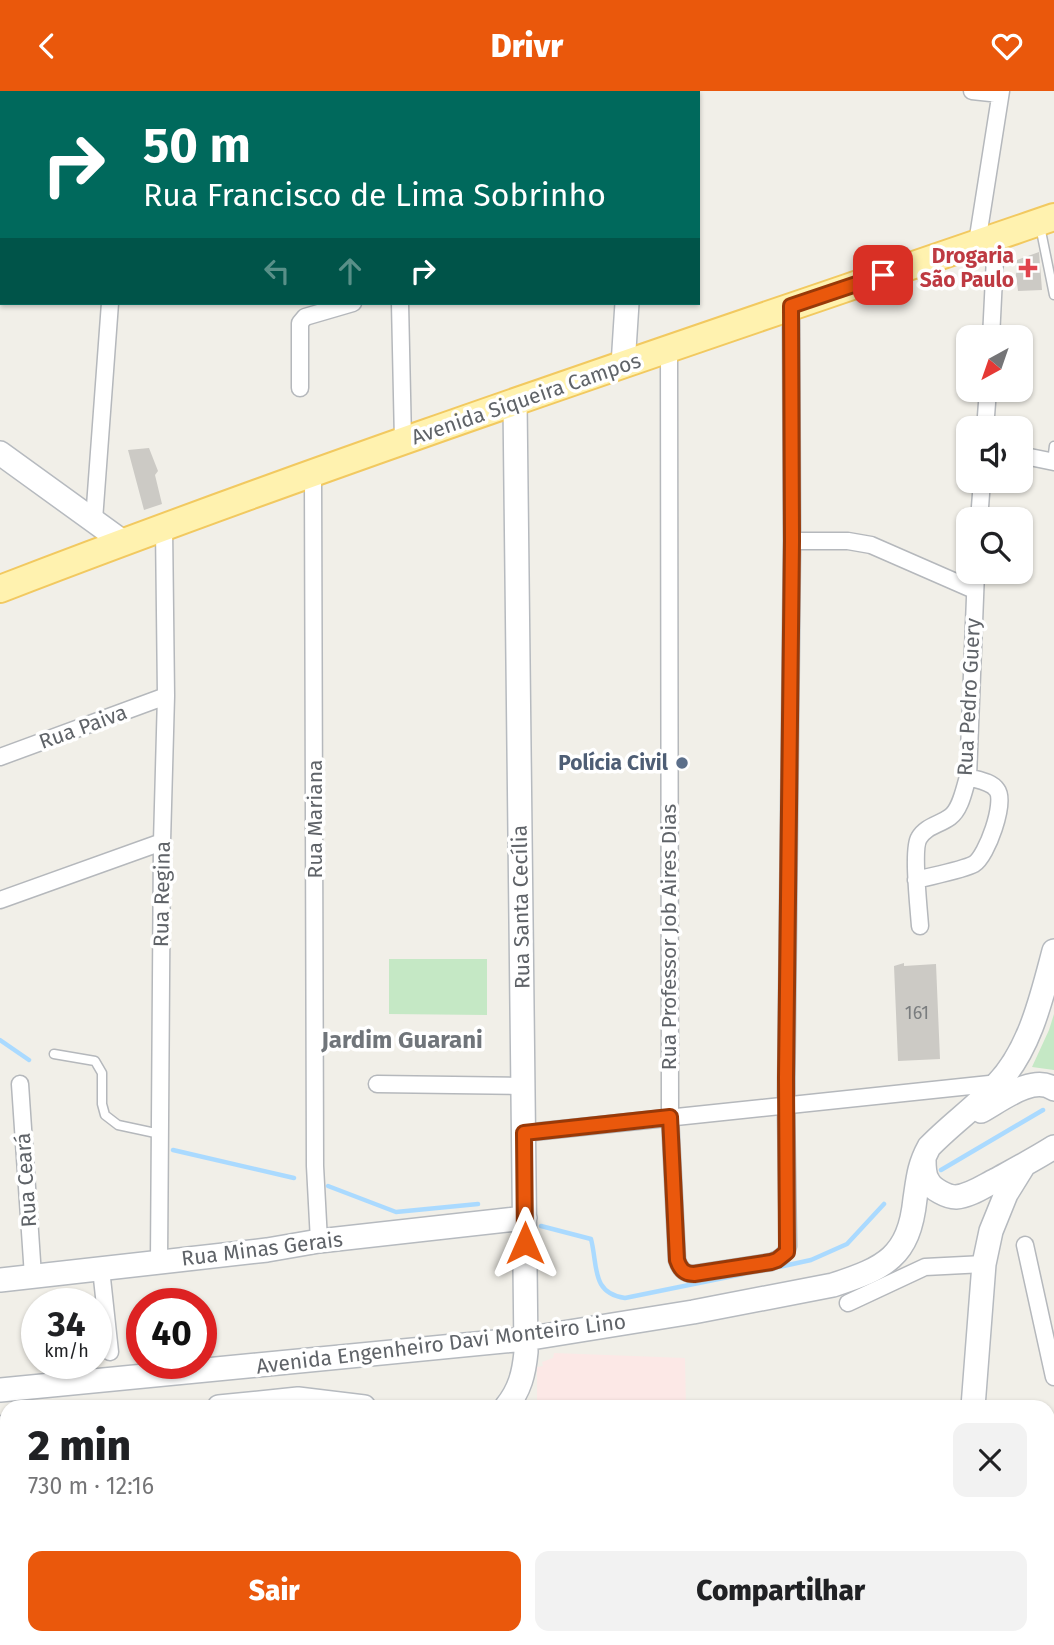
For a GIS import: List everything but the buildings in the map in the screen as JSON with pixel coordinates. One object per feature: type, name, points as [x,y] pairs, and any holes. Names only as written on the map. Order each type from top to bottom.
[{"type":"main road","name":"Avenida Siqueira Campos","points":[[0,589],[123,541],[403,441],[1047,219]]},
{"type":"street","points":[[972,91],[1001,93],[987,240],[990,325]]},
{"type":"street","points":[[94,520],[110,305]]},
{"type":"street","points":[[300,388],[300,323],[305,317],[346,305]]},
{"type":"street","points":[[400,305],[403,441]]},
{"type":"street","points":[[623,365],[627,305]]},
{"type":"street","points":[[786,1105],[792,541],[791,306]]},
{"type":"street","name":"Rua Professor Job Aires Dias","points":[[668,349],[670,1117],[677,1260],[683,1271],[694,1274],[771,1262],[787,1252],[786,1105]]},
{"type":"street","name":"Rua Santa Cecília","points":[[511,1400],[520,1387],[525,1339],[515,402]]},
{"type":"street","points":[[0,453],[123,541]]},
{"type":"street","points":[[1033,455],[1053,457]]},
{"type":"street","name":"Rua Mariana","points":[[313,473],[315,1166],[320,1241]]},
{"type":"street","name":"Rua Regina","points":[[159,1262],[162,842],[166,696],[164,527]]},
{"type":"street","points":[[792,541],[848,541],[871,545],[974,590]]},
{"type":"street","name":"Rua Pedro Guery","points":[[920,926],[916,841],[926,829],[953,815],[968,777],[975,584]]},
{"type":"street","name":"Rua Paiva","points":[[0,757],[166,696]]},
{"type":"street","points":[[916,880],[973,864],[982,857],[988,846],[1001,801],[998,790],[968,777]]},
{"type":"street","points":[[0,900],[162,842]]},
{"type":"street","name":"Avenida Engenheiro Davi Monteiro Lino","points":[[0,1390],[525,1339],[693,1312],[833,1285],[872,1271],[894,1256],[909,1234],[917,1176],[929,1147],[999,1083],[1022,1047],[1044,988],[1054,951]]},
{"type":"street","points":[[524,1133],[999,1083]]},
{"type":"street","name":"Rua Ceará","points":[[20,1084],[33,1276]]},
{"type":"street","points":[[377,1084],[522,1086]]},
{"type":"street","name":"Avenida Engenheiro Davi Monteiro Lino","points":[[951,1127],[1024,1088],[1041,1084],[1054,1089]]},
{"type":"street","points":[[924,1157],[928,1182],[937,1190],[957,1197],[976,1191],[1054,1147]]},
{"type":"street","points":[[973,1400],[984,1264],[996,1216],[1024,1165]]},
{"type":"street","name":"Rua Minas Gerais","points":[[0,1280],[525,1218]]},
{"type":"street","points":[[1025,1245],[1054,1377]]},
{"type":"street","points":[[848,1303],[925,1267],[984,1264]]},
{"type":"street","points":[[101,1269],[103,1288]]},
{"type":"lane","points":[[1047,219],[1054,295]]},
{"type":"lane","points":[[54,1055],[95,1062],[102,1073],[102,1104],[105,1115],[118,1125],[160,1134]]},
{"type":"shaded area","points":[[554,1353],[685,1358],[686,1400],[537,1400],[537,1367],[553,1358]]},
{"type":"green space","points":[[389,959],[487,959],[487,1015],[389,1014]]},
{"type":"green space","points":[[1054,1014],[1054,1070],[1032,1067],[1049,1030]]},
{"type":"waterway","points":[[0,1040],[29,1060]]},
{"type":"waterway","points":[[941,1170],[1043,1110]]},
{"type":"waterway","points":[[173,1150],[294,1178]]},
{"type":"waterway","points":[[328,1186],[396,1212],[478,1204]]},
{"type":"waterway","points":[[779,1267],[811,1260],[847,1244],[884,1204]]},
{"type":"waterway","points":[[541,1226],[591,1239],[601,1284],[614,1295],[625,1298],[743,1274]]},
{"type":"place","name":"Drogaria São Paulo","points":[[1028,268]]},
{"type":"place","name":"Polícia Civil","points":[[682,763]]},
{"type":"district","name":"Jardim Guarani","points":[[402,1040]]},
{"type":"route","points":[[525,1243],[524,1133],[670,1117],[677,1260],[683,1271],[694,1274],[771,1262],[787,1252],[791,306],[883,275]]}]
